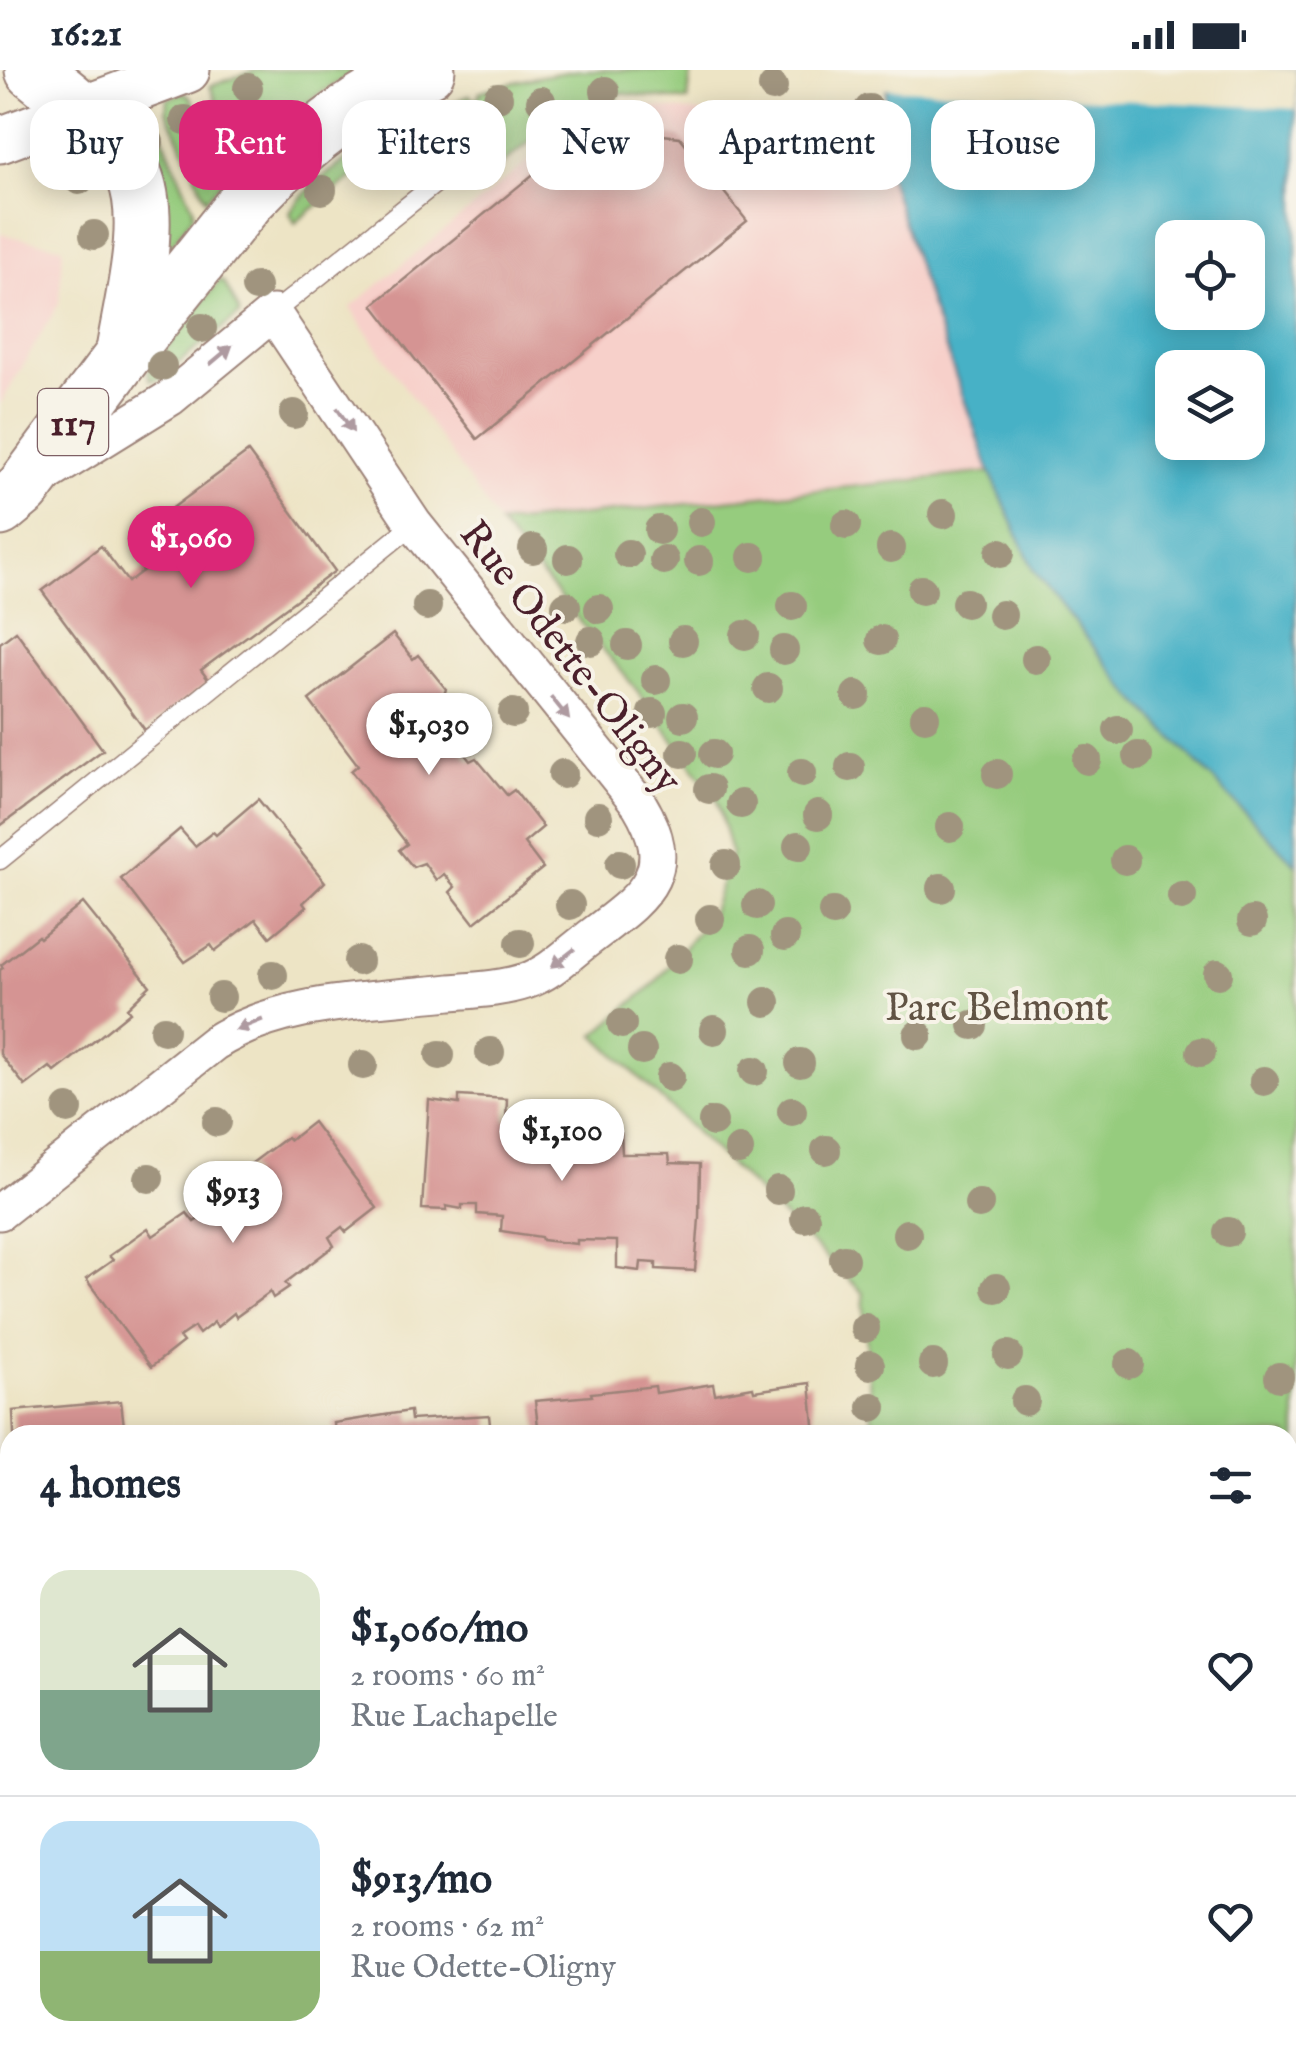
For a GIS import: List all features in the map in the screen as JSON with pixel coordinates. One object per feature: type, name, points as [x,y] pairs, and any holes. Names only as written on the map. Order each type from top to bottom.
[{"type":"main road","points":[[32,70],[70,100]]},
{"type":"main road","name":"117","points":[[12,499],[248,198],[289,158],[356,108],[427,70]]},
{"type":"main road","points":[[124,354],[142,234],[139,190]]},
{"type":"street","points":[[108,100],[187,70]]},
{"type":"street","points":[[0,140],[30,129]]},
{"type":"street","points":[[12,499],[170,398],[273,313]]},
{"type":"street","name":"Rue Odette-Oligny","points":[[0,1212],[234,1030],[280,1013],[313,1007],[522,982],[556,964],[631,906],[654,875],[656,839],[639,804],[414,524],[273,313]]},
{"type":"lane","points":[[273,313],[427,190]]},
{"type":"lane","points":[[0,860],[414,524]]},
{"type":"shaded area","points":[[664,108],[684,111],[684,190],[893,190],[990,472],[499,524],[350,308],[493,190],[506,190],[506,180],[526,163],[526,190],[664,190]]},
{"type":"shaded area","points":[[0,234],[63,247],[59,303],[0,405]]},
{"type":"green space","points":[[257,70],[358,70],[310,100],[216,100],[210,86]]},
{"type":"green space","points":[[580,70],[691,70],[688,100],[618,93],[618,100],[526,100],[526,145],[506,161],[506,100],[459,100],[528,79]]},
{"type":"green space","points":[[184,92],[192,100],[179,100],[179,139],[166,110],[167,99]]},
{"type":"green space","points":[[159,128],[179,175],[179,190],[185,190],[193,208],[193,216],[166,252],[148,190],[159,190]]},
{"type":"green space","points":[[340,165],[342,185],[295,223],[290,213],[299,201],[309,190],[322,190],[322,179]]},
{"type":"green space","points":[[220,280],[239,315],[157,380],[150,380],[148,372]]},
{"type":"green space","name":"Parc Belmont","points":[[990,472],[1035,571],[1133,697],[1296,865],[1296,1425],[872,1425],[863,1293],[595,1035],[655,983],[711,915],[731,853],[717,800],[636,689],[499,524]]},
{"type":"water","points":[[1296,70],[1296,865],[1133,697],[1034,571],[990,472],[893,190],[911,190],[911,100],[884,100],[888,81]]},
{"type":"pier","points":[[887,70],[1296,70],[1296,109],[882,88]]},
{"type":"building","points":[[664,135],[680,137],[684,142],[684,190],[722,190],[747,221],[477,439],[373,305],[526,180],[526,190],[664,190]]},
{"type":"building","points":[[248,452],[335,571],[201,670],[210,682],[145,730],[42,591],[101,546],[128,582],[178,544],[159,518]]},
{"type":"building","points":[[16,631],[103,750],[0,826],[0,643]]},
{"type":"building","points":[[393,634],[413,659],[418,655],[446,689],[441,704],[463,732],[454,740],[470,761],[476,758],[507,795],[514,790],[543,827],[524,843],[543,868],[474,923],[450,892],[455,887],[444,874],[436,880],[424,863],[413,867],[399,850],[407,844],[351,771],[358,765],[309,700]]},
{"type":"building","points":[[258,799],[325,882],[303,903],[306,907],[270,937],[256,919],[215,951],[211,945],[185,962],[121,879],[180,829],[195,846],[213,832],[216,835]]},
{"type":"building","points":[[83,903],[150,986],[127,1008],[130,1012],[93,1042],[55,1072],[50,1067],[25,1086],[0,1054],[1,965]]},
{"type":"building","points":[[459,1096],[507,1099],[506,1121],[546,1124],[547,1137],[576,1138],[575,1132],[621,1133],[622,1154],[669,1154],[670,1163],[700,1164],[695,1271],[656,1269],[656,1263],[641,1262],[640,1271],[617,1268],[617,1241],[577,1240],[577,1244],[501,1231],[502,1216],[477,1214],[477,1205],[422,1209],[429,1100],[459,1104]]},
{"type":"building","points":[[313,1122],[377,1208],[346,1232],[342,1227],[329,1237],[334,1246],[285,1283],[289,1287],[273,1298],[270,1292],[217,1327],[214,1322],[199,1334],[194,1327],[179,1337],[183,1342],[151,1367],[86,1279],[113,1260],[109,1256],[148,1228],[153,1236],[187,1213],[194,1222],[217,1207],[213,1201],[253,1174],[248,1166]]},
{"type":"building","points":[[810,1383],[814,1425],[538,1425],[535,1401],[655,1386],[656,1393],[713,1384],[715,1394],[753,1387],[754,1391]]},
{"type":"building","points":[[121,1401],[124,1425],[14,1425],[13,1411]]},
{"type":"building","points":[[410,1411],[411,1420],[489,1415],[490,1425],[334,1425]]}]
